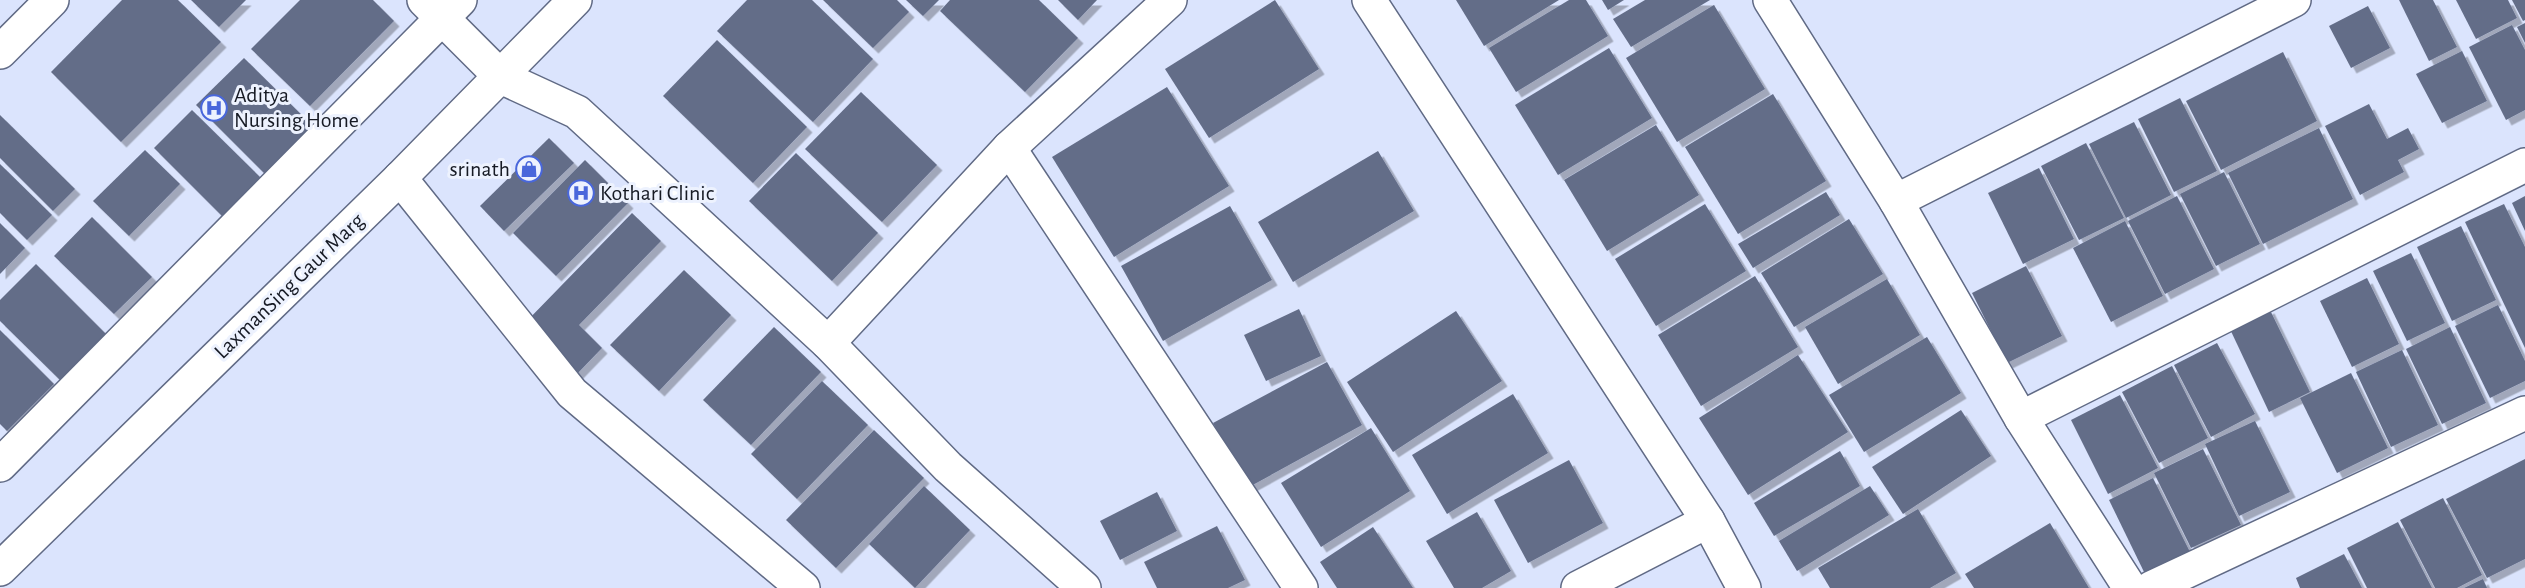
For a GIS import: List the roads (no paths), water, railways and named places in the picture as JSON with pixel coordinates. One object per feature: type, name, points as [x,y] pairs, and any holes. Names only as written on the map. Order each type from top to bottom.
[{"type":"street","points":[[0,52],[52,0]]},
{"type":"street","name":"LaxmanSing Gaur Marg","points":[[0,569],[501,77],[575,0]]},
{"type":"street","points":[[828,343],[1009,148],[1170,0]]},
{"type":"street","points":[[1369,0],[1708,521],[1744,588]]},
{"type":"street","points":[[1770,0],[1896,201],[2021,418],[2130,588]]},
{"type":"street","points":[[1896,201],[2294,0]]},
{"type":"street","points":[[0,465],[442,6],[501,77],[577,112],[828,343],[948,467],[1084,588]]},
{"type":"street","points":[[1009,148],[1301,588]]},
{"type":"street","points":[[2021,418],[2525,165]]},
{"type":"street","points":[[399,177],[572,393],[803,588]]},
{"type":"street","points":[[2151,588],[2525,413]]},
{"type":"street","points":[[1578,588],[1708,521]]},
{"type":"place","name":"Aditya Nursing Home","points":[[214,108]]},
{"type":"place","name":"srinath","points":[[529,169]]},
{"type":"place","name":"Kothari Clinic","points":[[581,193]]}]
